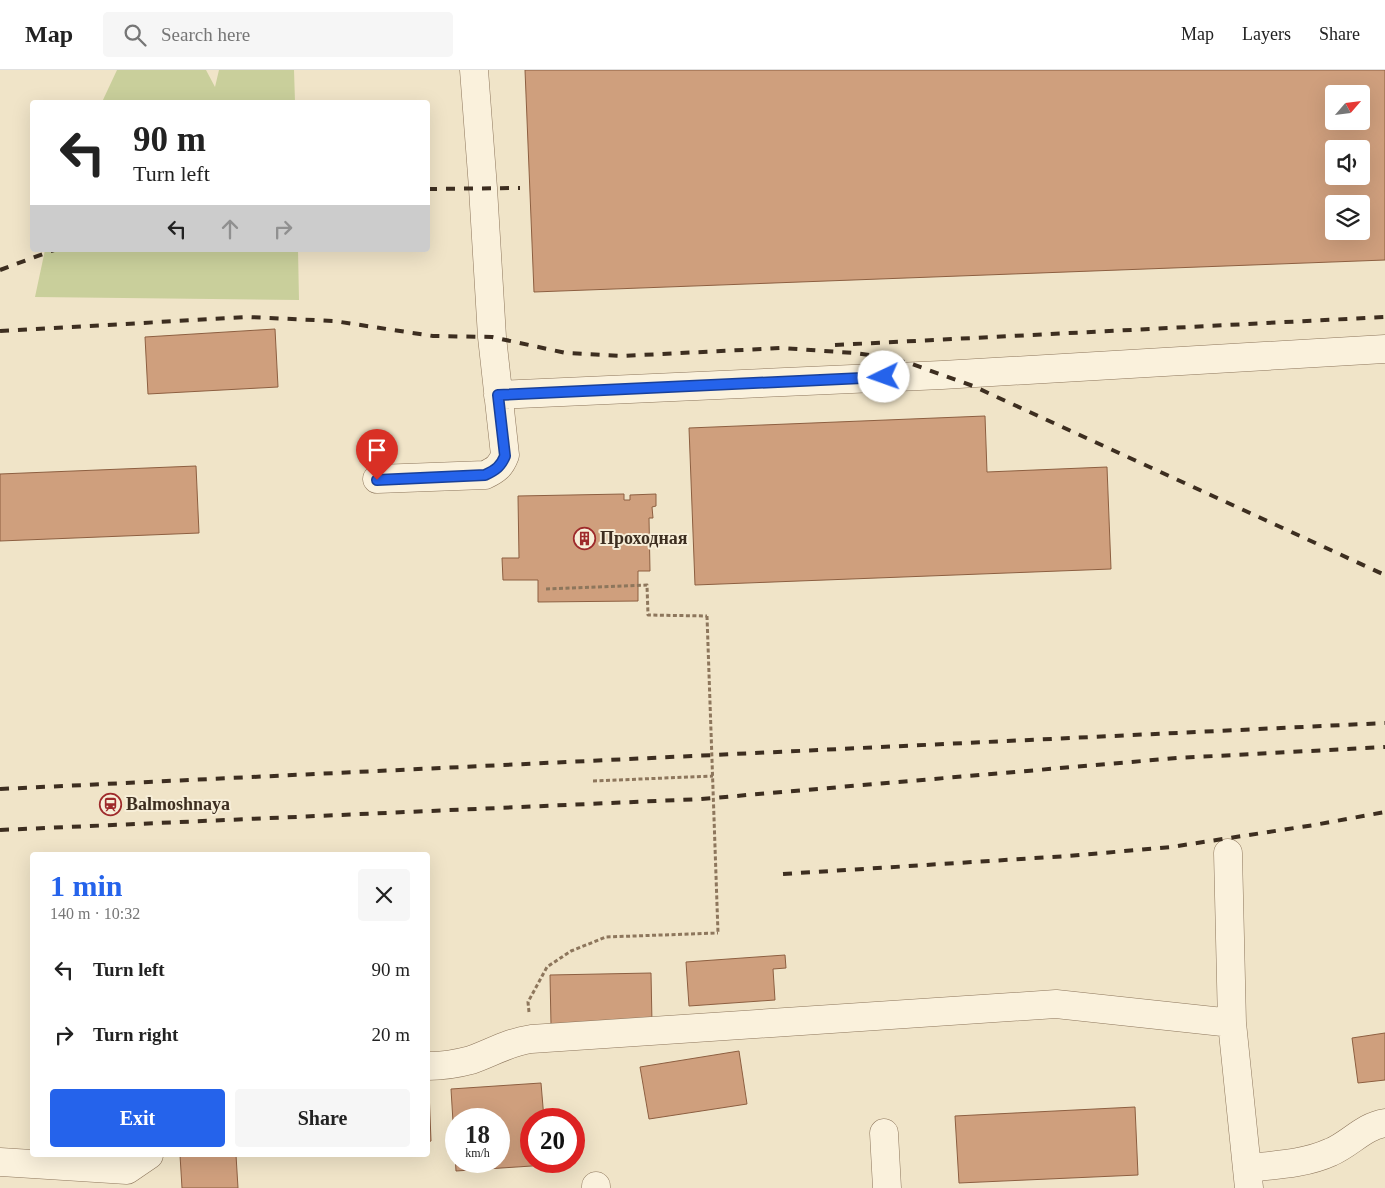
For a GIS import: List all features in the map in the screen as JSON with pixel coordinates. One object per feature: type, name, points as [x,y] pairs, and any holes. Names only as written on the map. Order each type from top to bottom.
[{"type":"lane","points":[[377,480],[485,475],[497,470],[505,456],[492,337],[474,70]]},
{"type":"lane","points":[[498,395],[942,375],[1385,349]]},
{"type":"lane","points":[[1228,854],[1232,1023],[1248,1178],[1333,1152],[1374,1125],[1385,1124]]},
{"type":"lane","points":[[430,1066],[449,1065],[470,1060],[518,1041],[531,1039],[1056,1004],[1232,1023]]},
{"type":"lane","points":[[884,1133],[887,1188]]},
{"type":"lane","points":[[0,1162],[127,1170],[145,1157]]},
{"type":"path","points":[[531,1039],[528,1002],[547,967],[571,951],[606,937],[718,933],[707,616],[648,616],[647,585],[546,589]]},
{"type":"path","points":[[593,781],[713,776]]},
{"type":"green space","points":[[117,70],[206,70],[215,87],[219,70],[294,70],[295,100],[103,100]]},
{"type":"green space","points":[[45,252],[298,252],[299,300],[35,297]]},
{"type":"building","points":[[525,70],[1385,70],[1385,260],[534,292]]},
{"type":"building","points":[[275,329],[278,387],[148,394],[145,337]]},
{"type":"building","points":[[985,416],[987,472],[1107,467],[1111,569],[695,585],[689,428]]},
{"type":"building","points":[[196,466],[199,533],[0,541],[0,474]]},
{"type":"building","name":"Проходная","points":[[624,494],[624,500],[630,500],[630,495],[656,494],[656,506],[652,507],[653,518],[649,518],[650,571],[638,571],[638,601],[538,602],[538,580],[503,580],[502,558],[519,558],[518,496]]},
{"type":"building","points":[[785,955],[786,968],[773,969],[775,1000],[689,1006],[686,962]]},
{"type":"building","points":[[651,973],[652,1023],[551,1025],[550,975]]},
{"type":"building","points":[[1385,1033],[1385,1080],[1358,1083],[1352,1038]]},
{"type":"building","points":[[739,1051],[747,1104],[649,1119],[640,1067]]},
{"type":"building","points":[[541,1083],[543,1108],[520,1108],[520,1167],[510,1167],[510,1108],[452,1108],[451,1089]]},
{"type":"building","points":[[1135,1107],[1138,1175],[959,1183],[955,1116]]},
{"type":"building","points":[[180,1157],[236,1157],[238,1188],[182,1188]]},
{"type":"railway","points":[[430,189],[520,188]]},
{"type":"railway","points":[[0,270],[49,252]]},
{"type":"railway","points":[[0,331],[248,317],[334,321],[433,336],[492,337],[566,353],[622,356],[781,348],[855,353],[882,357],[909,363],[973,386],[1385,575]]},
{"type":"railway","points":[[835,345],[1385,317]]},
{"type":"railway","points":[[0,789],[1385,723]]},
{"type":"railway","points":[[0,830],[701,799],[1177,758],[1385,747]]},
{"type":"railway","points":[[783,874],[1068,856],[1171,847],[1385,812]]},
{"type":"place","name":"Проходная","points":[[584,538]]},
{"type":"place","name":"Balmoshnaya","points":[[110,804]]},
{"type":"route","points":[[377,480],[485,475],[497,470],[505,456],[498,395],[884,377]]}]
